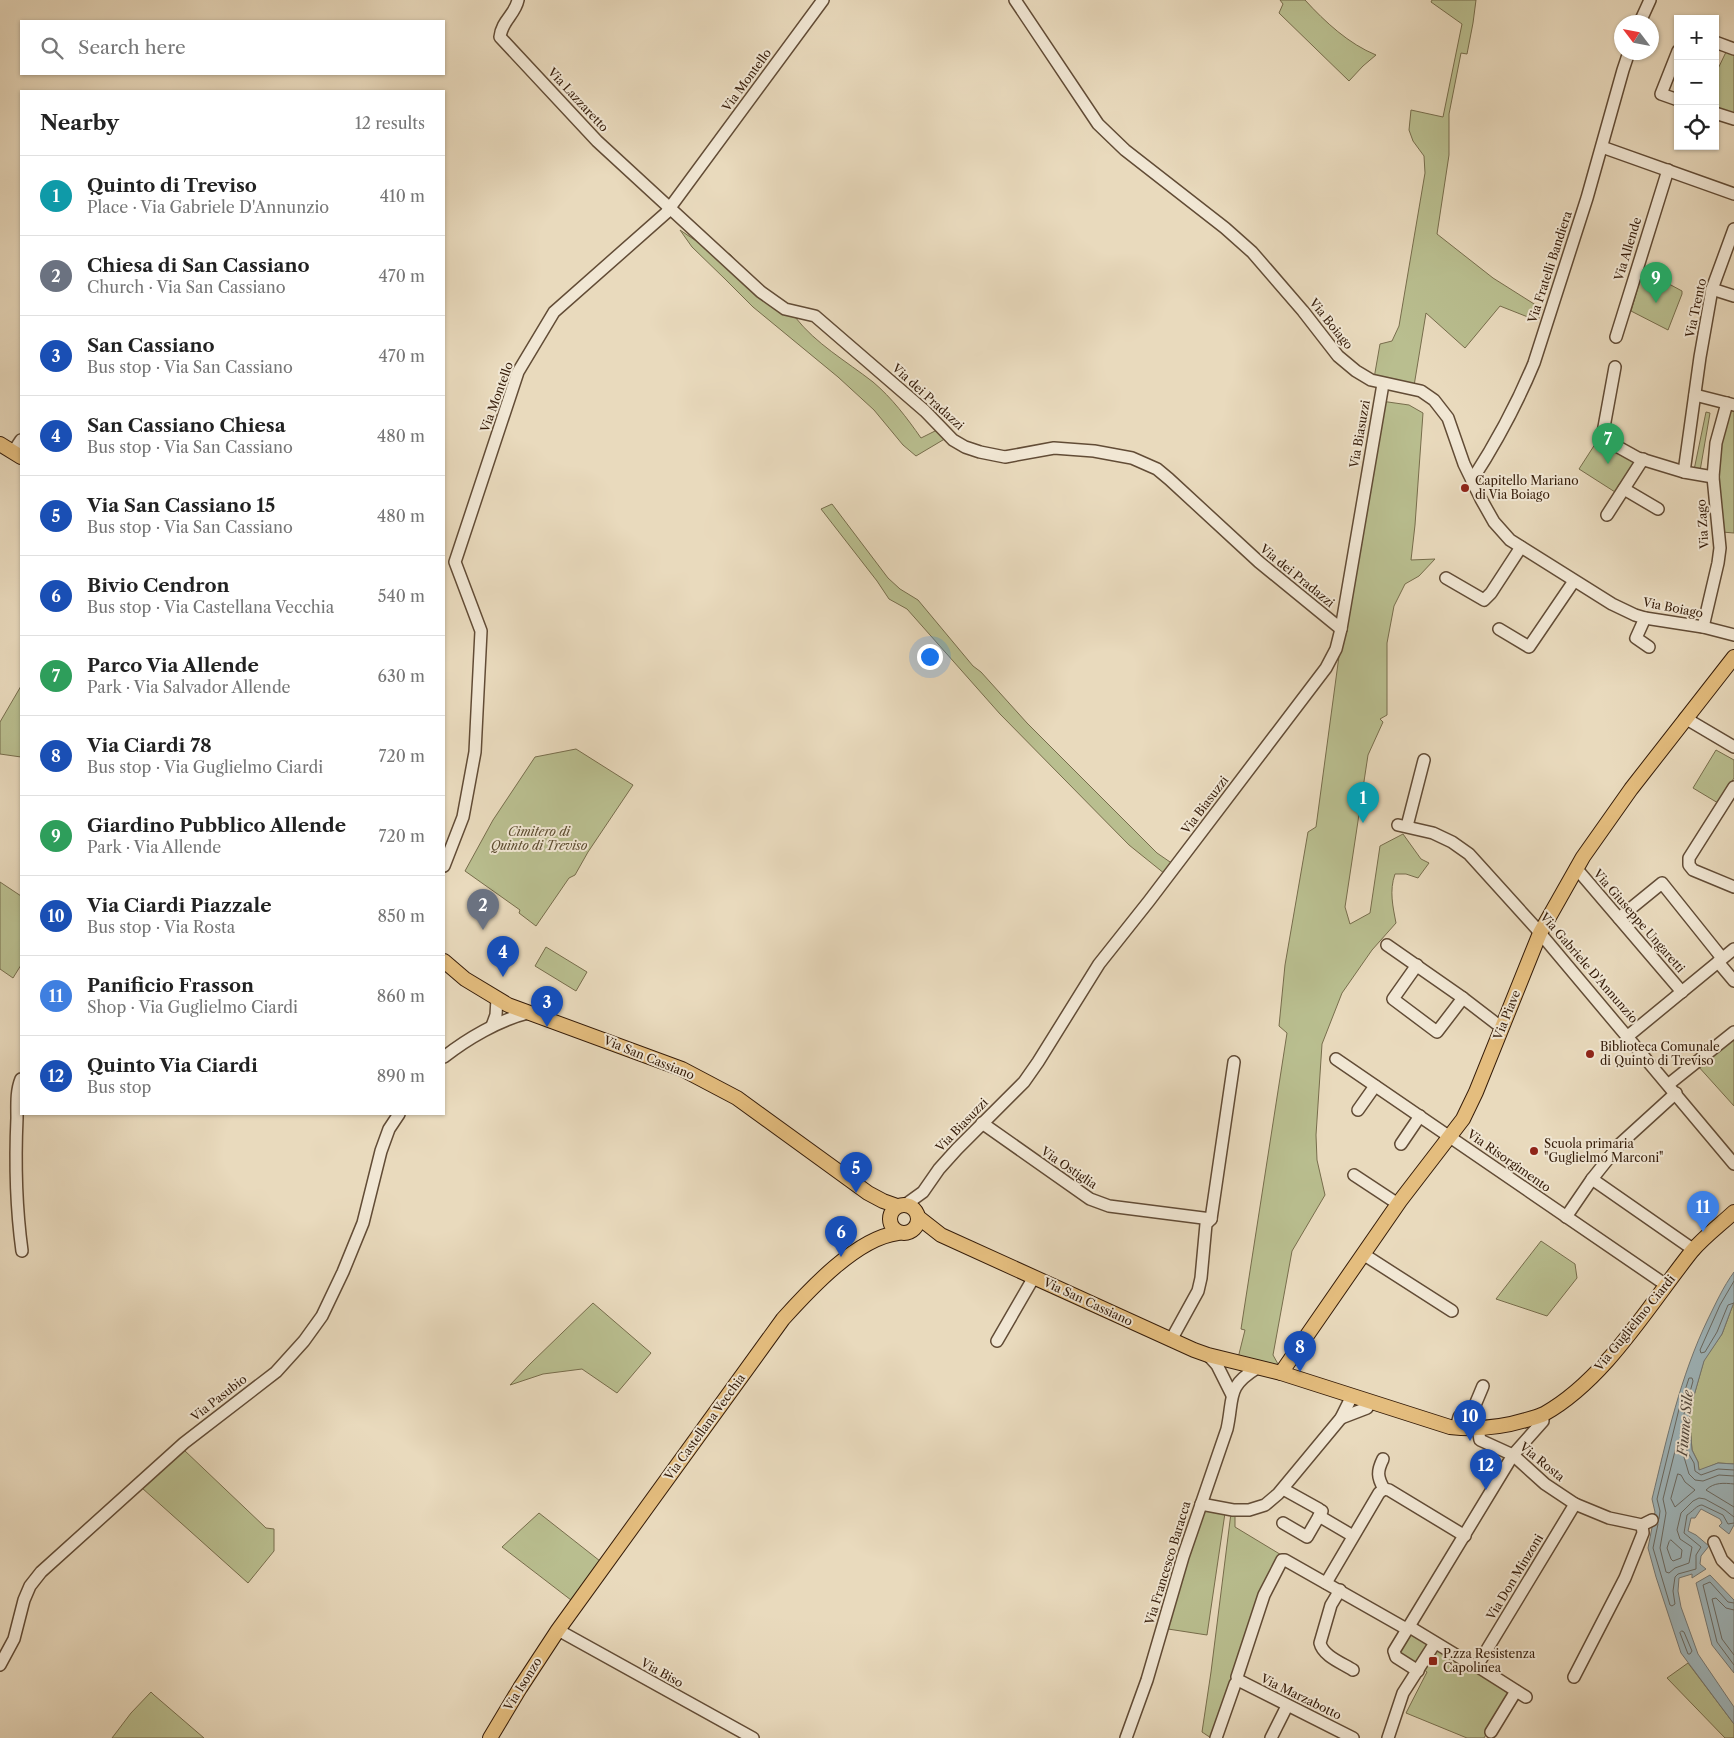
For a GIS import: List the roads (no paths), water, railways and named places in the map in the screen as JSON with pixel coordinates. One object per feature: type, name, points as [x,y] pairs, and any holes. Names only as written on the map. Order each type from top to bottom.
[{"type":"main road","points":[[0,444],[17,455]]},
{"type":"main road","name":"Via Piave","points":[[1281,1373],[1398,1204],[1463,1119],[1476,1092],[1540,933],[1576,868],[1604,826],[1734,657]]},
{"type":"main road","name":"Via San Cassiano","points":[[445,962],[465,978],[497,999],[528,1013],[682,1069],[717,1086],[737,1098],[868,1193],[882,1206],[890,1219]]},
{"type":"main road","name":"Via San Cassiano","points":[[868,1193],[883,1201],[901,1206]]},
{"type":"main road","points":[[901,1206],[912,1208],[918,1215],[917,1225],[906,1234],[898,1232],[892,1227],[890,1219],[892,1212],[901,1206]]},
{"type":"main road","name":"Via Guglielmo Ciardi","points":[[1237,1362],[1281,1373],[1406,1414],[1456,1428],[1478,1429],[1514,1424],[1542,1415],[1568,1398],[1600,1368],[1694,1250],[1734,1212]]},
{"type":"main road","name":"Via San Cassiano","points":[[918,1215],[941,1234],[1034,1277],[1171,1340],[1208,1355],[1237,1362]]},
{"type":"main road","name":"Via Castellana Vecchia","points":[[558,1630],[783,1319],[823,1277],[872,1241],[890,1219]]},
{"type":"main road","name":"Via San Cassiano","points":[[912,1231],[941,1234]]},
{"type":"main road","name":"Via Castellana Vecchia","points":[[872,1241],[898,1232]]},
{"type":"main road","name":"Via Isonzo","points":[[490,1738],[558,1630]]},
{"type":"street","name":"Via Lazzaretto","points":[[518,0],[516,7],[501,27],[500,37],[597,141],[669,208]]},
{"type":"street","name":"Via Montello","points":[[445,863],[463,817],[474,752],[481,631],[455,562],[518,372],[554,312],[669,208],[823,0]]},
{"type":"street","name":"Via Boiago","points":[[1015,0],[1098,124],[1125,150],[1225,228],[1252,252],[1303,311],[1338,356],[1356,371],[1371,380],[1421,391],[1434,400],[1448,418],[1472,480],[1494,522],[1510,540],[1624,610],[1645,618],[1703,627],[1734,635]]},
{"type":"street","points":[[1643,15],[1650,0]]},
{"type":"street","points":[[1719,43],[1734,49]]},
{"type":"street","name":"Via Fratelli Bandiera","points":[[1472,480],[1497,438],[1534,363],[1602,147],[1626,60]]},
{"type":"street","points":[[1674,62],[1661,94],[1674,99]]},
{"type":"street","points":[[1719,114],[1734,119]]},
{"type":"street","points":[[1602,147],[1734,194]]},
{"type":"street","name":"Via Allende","points":[[1616,338],[1668,170]]},
{"type":"street","name":"Via dei Pradazzi","points":[[669,208],[772,301],[785,310],[815,316],[835,332],[925,411],[953,440],[965,447],[980,452],[1005,457],[1054,448],[1094,451],[1132,458],[1157,470],[1259,562],[1340,629]]},
{"type":"street","name":"Via Trento","points":[[1684,472],[1712,289],[1734,229]]},
{"type":"street","points":[[1712,289],[1734,296]]},
{"type":"street","points":[[1615,367],[1602,438],[1643,459],[1684,472],[1713,477]]},
{"type":"street","name":"Via Biasuzzi","points":[[901,1206],[918,1196],[940,1168],[1024,1082],[1099,964],[1326,668],[1336,649],[1383,384]]},
{"type":"street","points":[[1695,395],[1731,404]]},
{"type":"street","name":"Via Zago","points":[[1703,627],[1719,555],[1713,477],[1716,443],[1731,404]]},
{"type":"street","points":[[1607,515],[1643,459]]},
{"type":"street","points":[[1624,489],[1658,509]]},
{"type":"street","points":[[1446,578],[1484,600],[1491,593],[1521,547]]},
{"type":"street","points":[[1499,629],[1529,647],[1574,581]]},
{"type":"street","points":[[1645,618],[1636,638],[1648,647]]},
{"type":"street","points":[[1686,718],[1734,747]]},
{"type":"street","name":"Via Gabriele D'Annunzio","points":[[1424,760],[1402,826],[1433,833],[1452,842],[1469,854],[1540,933],[1734,1164]]},
{"type":"street","points":[[1734,787],[1689,858],[1689,865],[1693,870],[1734,887]]},
{"type":"street","name":"Via Giuseppe Ungaretti","points":[[1576,868],[1682,992]]},
{"type":"street","points":[[1618,918],[1662,883],[1720,960],[1734,982]]},
{"type":"street","points":[[1387,945],[1463,998],[1502,1028]]},
{"type":"street","points":[[1628,1036],[1734,949]]},
{"type":"street","points":[[1417,966],[1393,999],[1437,1032],[1463,998]]},
{"type":"street","points":[[492,1026],[496,1015],[497,999]]},
{"type":"street","points":[[445,1056],[503,1020],[528,1013]]},
{"type":"street","points":[[1566,1217],[1592,1179],[1620,1144],[1672,1089],[1734,1032]]},
{"type":"street","name":"Via Risorgimento","points":[[1336,1059],[1666,1285]]},
{"type":"street","points":[[1171,1340],[1198,1291],[1202,1278],[1206,1224],[1211,1219],[1234,1062]]},
{"type":"street","points":[[20,1082],[18,1087],[16,1133],[17,1217],[22,1251]]},
{"type":"street","points":[[1358,1110],[1375,1086]]},
{"type":"street","name":"Via Pasubio","points":[[0,1665],[14,1639],[24,1600],[30,1586],[41,1572],[184,1443],[276,1372],[318,1323],[343,1272],[363,1223],[381,1151],[397,1115]]},
{"type":"street","points":[[1401,1144],[1420,1116]]},
{"type":"street","name":"Via Ostiglia","points":[[982,1123],[1090,1200],[1109,1206],[1211,1219]]},
{"type":"street","points":[[1354,1175],[1398,1204]]},
{"type":"street","points":[[1592,1179],[1694,1250]]},
{"type":"street","name":"Via Biasuzzi","points":[[918,1215],[918,1206],[927,1186]]},
{"type":"street","points":[[1363,1254],[1452,1311]]},
{"type":"street","points":[[997,1341],[1034,1277]]},
{"type":"street","name":"Via Francesco Baracca","points":[[1208,1355],[1232,1381]]},
{"type":"street","name":"Via Francesco Baracca","points":[[1126,1738],[1147,1680],[1183,1557],[1227,1429],[1231,1410],[1232,1381],[1239,1368],[1237,1362]]},
{"type":"street","points":[[1232,1381],[1257,1368]]},
{"type":"street","points":[[1456,1428],[1459,1417],[1470,1417],[1484,1386]]},
{"type":"street","points":[[1201,1504],[1233,1510],[1249,1510],[1266,1505],[1283,1489],[1341,1418],[1352,1396]]},
{"type":"street","points":[[1341,1418],[1367,1408],[1370,1402]]},
{"type":"street","points":[[1418,1671],[1394,1654],[1394,1651],[1513,1456],[1542,1421],[1542,1415]]},
{"type":"street","name":"Via Rosta","points":[[1478,1429],[1480,1440],[1513,1456],[1545,1484],[1575,1504],[1609,1518],[1647,1522],[1625,1578],[1574,1677]]},
{"type":"street","points":[[1383,1459],[1378,1468],[1378,1473],[1384,1489]]},
{"type":"street","points":[[1283,1489],[1320,1512],[1353,1536]]},
{"type":"street","points":[[1384,1489],[1389,1490],[1465,1536]]},
{"type":"street","points":[[1326,1583],[1353,1536],[1384,1489]]},
{"type":"street","name":"Via Don Minzoni","points":[[1478,1665],[1575,1504]]},
{"type":"street","points":[[1283,1523],[1307,1537],[1320,1512]]},
{"type":"street","points":[[1714,1542],[1722,1560],[1734,1572]]},
{"type":"street","points":[[1216,1738],[1238,1680],[1237,1677],[1264,1595],[1282,1560],[1340,1590],[1474,1666],[1478,1665],[1526,1697]]},
{"type":"street","points":[[1340,1590],[1331,1604],[1320,1643],[1321,1649],[1326,1654],[1353,1670]]},
{"type":"street","name":"Via Biso","points":[[558,1630],[754,1738]]},
{"type":"street","points":[[1388,1738],[1403,1693],[1435,1643]]},
{"type":"street","name":"Via Marzabotto","points":[[1238,1680],[1350,1737]]},
{"type":"street","points":[[1491,1732],[1516,1691]]},
{"type":"street","points":[[1270,1738],[1287,1706]]},
{"type":"water","name":"Fiume Sile","points":[[1734,1272],[1734,1302],[1722,1334],[1704,1361],[1689,1413],[1692,1450],[1698,1462],[1699,1470],[1718,1463],[1734,1464],[1734,1525],[1729,1534],[1719,1526],[1722,1523],[1720,1519],[1701,1509],[1695,1518],[1691,1518],[1688,1531],[1709,1546],[1701,1556],[1700,1564],[1706,1569],[1692,1578],[1692,1574],[1679,1578],[1678,1591],[1681,1607],[1698,1654],[1734,1707],[1734,1724],[1681,1653],[1648,1548],[1655,1512],[1652,1499],[1682,1385],[1708,1319]]},
{"type":"water","points":[[1710,1575],[1734,1600],[1734,1673],[1712,1645],[1696,1583]]},
{"type":"place","name":"Giardino Pubblico Allende","points":[[1656,303]]},
{"type":"place","name":"Parco Via Allende","points":[[1608,464]]},
{"type":"place","name":"Capitello Mariano di Via Boiago","points":[[1465,488]]},
{"type":"place","name":"Quinto di Treviso","points":[[1363,823]]},
{"type":"place","name":"Chiesa di San Cassiano","points":[[483,930]]},
{"type":"place","name":"San Cassiano Chiesa","points":[[503,977]]},
{"type":"place","name":"San Cassiano","points":[[547,1027]]},
{"type":"place","name":"Biblioteca Comunale di Quinto di Treviso","points":[[1590,1054]]},
{"type":"place","name":"Scuola primaria \"Guglielmo Marconi\"","points":[[1534,1151]]},
{"type":"place","name":"Via San Cassiano 15","points":[[856,1193]]},
{"type":"place","name":"Panificio Frasson","points":[[1703,1232]]},
{"type":"place","name":"Bivio Cendron","points":[[841,1257]]},
{"type":"place","name":"Via Ciardi 78","points":[[1300,1372]]},
{"type":"place","name":"Via Ciardi Piazzale","points":[[1470,1441]]},
{"type":"place","name":"Quinto Via Ciardi","points":[[1486,1490]]},
{"type":"place","name":"P.zza Resistenza Capolinea","points":[[1433,1661]]},
{"type":"park label","name":"Cimitero di Quinto di Treviso","points":[[539,839]]}]
